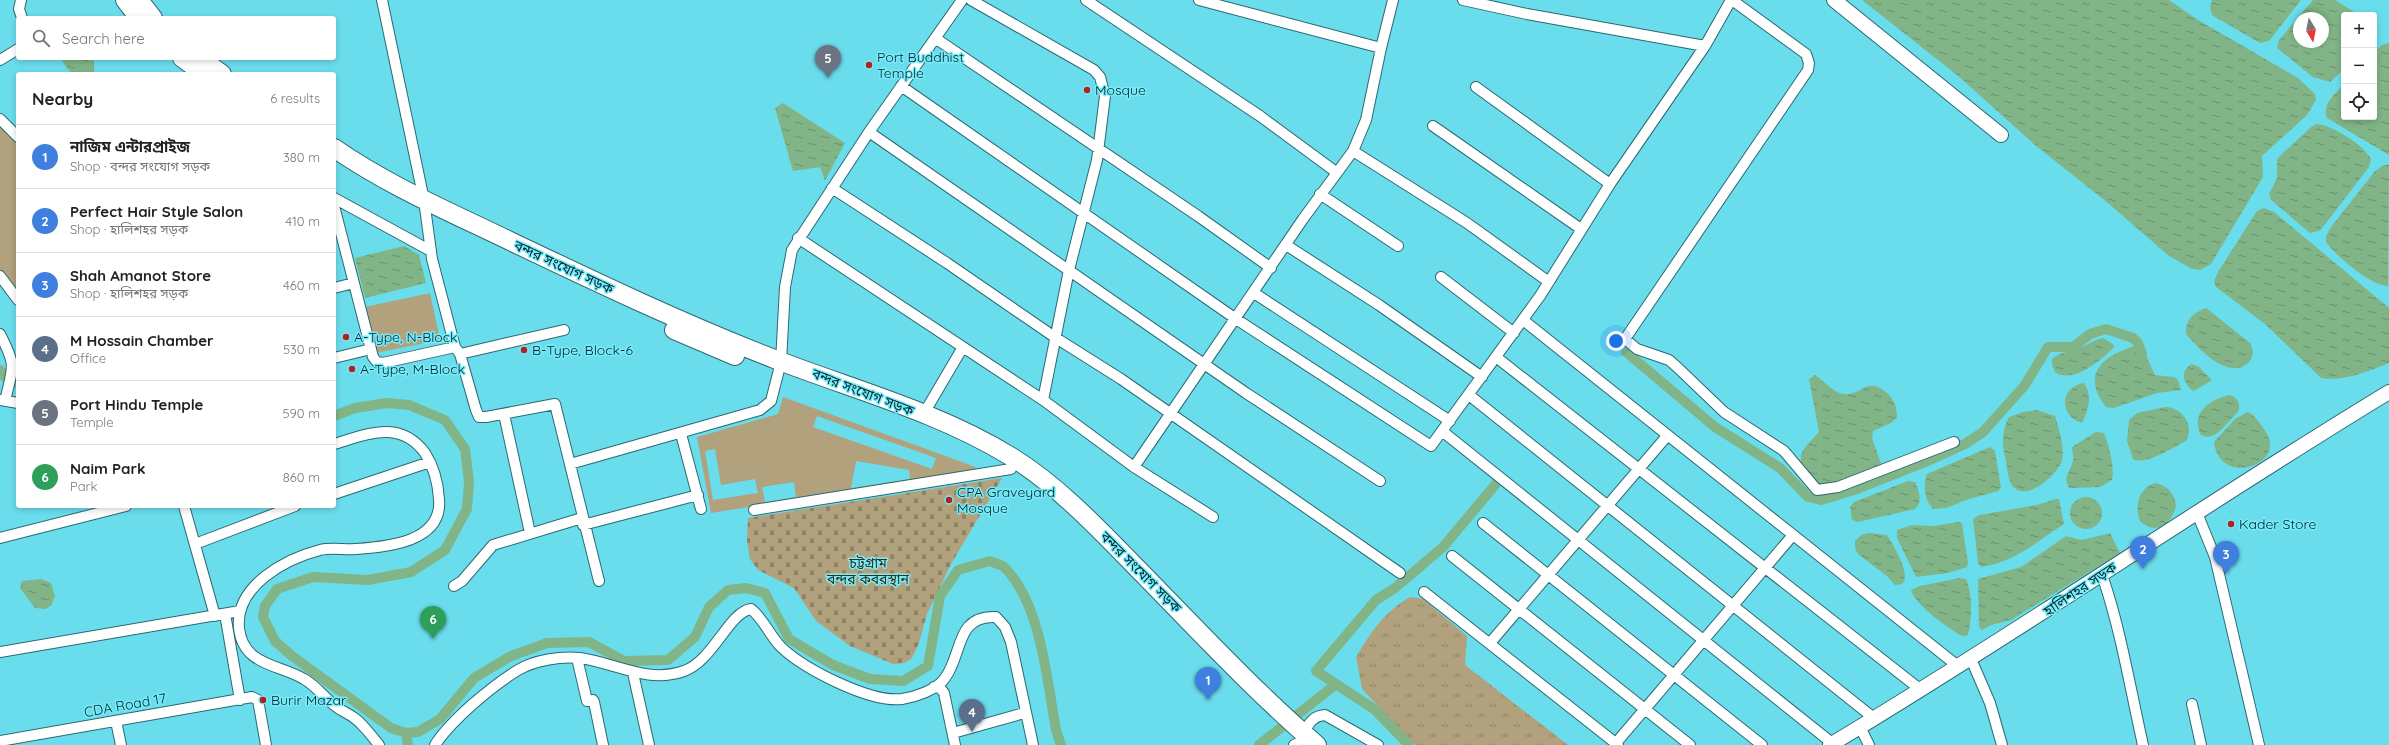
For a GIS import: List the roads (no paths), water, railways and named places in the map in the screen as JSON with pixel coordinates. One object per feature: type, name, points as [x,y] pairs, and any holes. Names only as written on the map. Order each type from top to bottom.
[{"type":"highway","points":[[125,0],[137,16]]},
{"type":"highway","points":[[139,0],[151,16]]},
{"type":"highway","points":[[194,66],[215,72]]},
{"type":"highway","name":"বন্দর সংযোগ সড়ক","points":[[336,149],[425,205]]},
{"type":"highway","name":"বন্দর সংযোগ সড়ক","points":[[336,160],[425,205],[780,367],[950,437],[995,458],[1030,481],[1099,544],[1301,740]]},
{"type":"highway","name":"বন্দর সংযোগ সড়ক","points":[[780,367],[851,386],[923,415],[989,444],[1035,473],[1112,542],[1271,710]]},
{"type":"street","points":[[21,0],[19,9],[21,16]]},
{"type":"street","points":[[382,0],[425,205],[431,251],[458,351],[479,417],[504,414],[555,404],[599,582]]},
{"type":"street","points":[[570,464],[681,434],[760,410],[771,401],[780,367],[787,273],[792,250],[798,238],[869,132],[962,0]]},
{"type":"street","points":[[971,0],[1094,70],[1100,77],[1105,96],[1099,150],[1069,270],[1043,400]]},
{"type":"street","points":[[1086,0],[1260,116],[1336,172]]},
{"type":"street","points":[[1199,0],[1381,48]]},
{"type":"street","points":[[1134,467],[1236,320],[1320,194],[1353,151],[1366,120],[1393,0]]},
{"type":"street","points":[[1463,0],[1527,14],[1706,46]]},
{"type":"street","points":[[901,86],[1236,320],[1431,446],[1514,333],[1549,282],[1610,184],[1706,46],[1731,0],[1806,54],[1809,63],[1808,70],[1624,339],[1637,349],[1669,360],[1724,412],[1784,451],[1818,490],[1838,487],[1954,442]]},
{"type":"street","points":[[1834,0],[2001,135]]},
{"type":"street","points":[[935,38],[1271,268]]},
{"type":"street","points":[[0,60],[16,50]]},
{"type":"street","points":[[1476,87],[1610,184]]},
{"type":"street","points":[[0,119],[16,135]]},
{"type":"street","points":[[1433,126],[1581,229]]},
{"type":"street","points":[[869,132],[944,187],[1069,270],[1205,365],[1380,481]]},
{"type":"street","points":[[1353,151],[1467,223],[1549,282]]},
{"type":"street","points":[[832,188],[947,262],[1056,338],[1121,379],[1400,573]]},
{"type":"street","points":[[1320,194],[1398,246]]},
{"type":"street","points":[[336,199],[431,251]]},
{"type":"street","points":[[337,229],[354,283],[373,357],[377,362],[383,363],[458,351],[564,330]]},
{"type":"street","points":[[798,238],[1043,400],[1134,467],[1213,517]]},
{"type":"street","points":[[1286,245],[1380,305],[1482,377]]},
{"type":"street","points":[[0,276],[16,297]]},
{"type":"street","points":[[1441,277],[1514,333]]},
{"type":"street","points":[[336,288],[354,283]]},
{"type":"street","points":[[1254,293],[1450,421]]},
{"type":"street","points":[[1523,320],[1959,667]]},
{"type":"street","points":[[0,334],[12,358],[14,368],[3,399],[16,402]]},
{"type":"street","points":[[923,415],[963,347]]},
{"type":"street","points":[[336,358],[371,349]]},
{"type":"street","points":[[1496,357],[1921,690]]},
{"type":"street","name":"হালিশহর সড়ক","points":[[1831,744],[1959,667],[2308,441],[2389,392]]},
{"type":"street","points":[[1469,395],[1875,718]]},
{"type":"street","points":[[504,414],[530,533]]},
{"type":"street","points":[[1442,431],[1704,639],[1831,744]]},
{"type":"street","points":[[336,444],[385,432],[404,434],[418,445],[430,462],[438,486],[440,502],[436,520],[427,531],[414,539],[396,544],[357,549],[321,550],[306,555],[269,574],[254,584],[245,597],[240,611],[239,628],[243,643],[249,652],[272,667],[305,679],[335,706],[356,719],[379,745]]},
{"type":"street","points":[[681,434],[701,509]]},
{"type":"street","points":[[1490,643],[1667,436]]},
{"type":"street","points":[[336,493],[430,462]]},
{"type":"street","points":[[754,510],[1011,469]]},
{"type":"street","points":[[454,586],[493,545],[530,533],[698,495]]},
{"type":"street","points":[[0,538],[118,508]]},
{"type":"street","points":[[185,508],[195,544],[220,615],[240,700]]},
{"type":"street","points":[[195,544],[291,508]]},
{"type":"street","points":[[2197,513],[2215,557],[2258,745]]},
{"type":"street","points":[[1483,523],[1762,745]]},
{"type":"street","points":[[1424,592],[1617,744],[1793,534]]},
{"type":"street","points":[[1452,556],[1690,745]]},
{"type":"street","points":[[2102,575],[2113,610],[2144,745]]},
{"type":"street","points":[[435,745],[453,722],[519,670],[548,660],[577,658],[633,673],[651,676],[684,671],[708,655],[743,610],[751,609],[757,614],[772,636],[783,648],[822,675],[841,685],[897,699],[918,695],[944,680],[948,674],[969,624],[983,616],[996,617],[1005,627],[1010,642],[1024,713],[1033,745]]},
{"type":"street","points":[[0,652],[240,611]]},
{"type":"street","points":[[577,658],[587,701],[593,700],[594,702],[603,745]]},
{"type":"street","points":[[1971,659],[1990,704],[2002,745]]},
{"type":"street","points":[[633,673],[649,745]]},
{"type":"street","points":[[934,687],[940,688],[944,693],[955,745]]},
{"type":"street","name":"CDA Road 17","points":[[0,741],[256,698],[258,700],[266,745]]},
{"type":"street","points":[[2192,704],[2201,745]]},
{"type":"street","points":[[953,733],[1024,713]]},
{"type":"street","points":[[1301,740],[1311,720],[1318,716],[1325,715],[1378,745]]},
{"type":"street","points":[[116,721],[121,745]]},
{"type":"street","points":[[1860,727],[1869,745]]},
{"type":"water","points":[[1862,0],[2169,0],[2198,20],[2298,78],[2315,94],[2316,100],[2307,115],[2262,156],[2263,177],[2211,264],[2200,270],[2192,269],[2169,256],[2108,203],[2035,145],[1957,75]]},
{"type":"water","points":[[2212,0],[2301,0],[2269,41],[2260,43],[2212,15],[2210,6]]},
{"type":"water","points":[[2313,0],[2335,0],[2354,12],[2341,12],[2341,72],[2330,82],[2313,77],[2277,48],[2279,40],[2293,24],[2293,48],[2329,48],[2329,12],[2303,12]]},
{"type":"water","points":[[2389,43],[2389,155],[2327,118],[2326,113],[2326,108],[2330,100],[2341,87],[2341,120],[2377,120],[2377,49],[2382,45]]},
{"type":"water","points":[[62,60],[94,60],[94,72],[72,72],[67,69]]},
{"type":"water","points":[[783,103],[845,143],[825,181],[820,167],[793,171],[775,108]]},
{"type":"water","points":[[2316,124],[2330,128],[2355,142],[2368,154],[2371,159],[2369,167],[2323,227],[2319,231],[2310,233],[2271,200],[2269,194],[2277,178],[2277,160],[2279,157]]},
{"type":"water","points":[[2384,165],[2389,165],[2388,286],[2381,285],[2373,281],[2354,269],[2326,242],[2326,236],[2331,227],[2375,171]]},
{"type":"water","points":[[2264,208],[2274,212],[2389,308],[2389,363],[2347,377],[2329,379],[2321,378],[2265,324],[2216,287],[2214,281],[2218,272],[2257,211]]},
{"type":"water","points":[[404,246],[419,255],[426,283],[365,298],[355,258]]},
{"type":"water","points":[[2206,308],[2250,343],[2253,353],[2252,358],[2248,363],[2240,367],[2232,368],[2223,365],[2206,354],[2186,334],[2188,321],[2197,312]]},
{"type":"water","points":[[2103,338],[2113,344],[2114,347],[2095,364],[2078,373],[2070,375],[2062,375],[2055,372],[2052,365],[2052,359],[2061,353],[2082,347]]},
{"type":"water","points":[[2137,345],[2143,349],[2155,375],[2174,377],[2178,380],[2181,390],[2157,393],[2114,408],[2106,407],[2098,395],[2095,385],[2095,375],[2099,367],[2105,360],[2125,349]]},
{"type":"water","points":[[2192,364],[2199,367],[2212,380],[2194,391],[2187,385],[2184,377],[2184,373]]},
{"type":"water","points":[[1815,375],[1832,389],[1843,394],[1850,394],[1866,387],[1875,386],[1882,389],[1889,395],[1895,405],[1897,418],[1891,423],[1873,431],[1872,438],[1882,466],[1841,481],[1821,486],[1807,473],[1803,467],[1801,456],[1806,446],[1819,432],[1809,379]]},
{"type":"water","points":[[2084,383],[2087,388],[2089,403],[2082,423],[2074,419],[2069,414],[2065,402],[2066,396],[2070,390]]},
{"type":"water","points":[[2229,395],[2237,399],[2239,407],[2237,413],[2216,434],[2206,437],[2201,435],[2198,427],[2198,420],[2203,409],[2215,400]]},
{"type":"water","points":[[2165,407],[2177,410],[2185,418],[2189,429],[2186,441],[2152,458],[2145,460],[2133,459],[2127,441],[2129,420],[2137,413]]},
{"type":"water","points":[[2037,410],[2055,416],[2062,444],[2062,461],[2054,473],[2040,485],[2025,491],[2018,490],[2012,485],[2008,473],[2003,444],[2003,433],[2009,417],[2023,412]]},
{"type":"water","points":[[2247,412],[2256,418],[2267,434],[2270,443],[2269,452],[2263,460],[2255,465],[2245,468],[2235,467],[2225,463],[2218,455],[2214,442],[2235,419]]},
{"type":"water","points":[[2096,432],[2104,433],[2110,450],[2113,475],[2112,480],[2100,487],[2069,488],[2066,480],[2073,460],[2072,447]]},
{"type":"water","points":[[1990,447],[1995,451],[2001,488],[1998,491],[1969,499],[1946,508],[1933,509],[1926,497],[1925,492],[1927,474]]},
{"type":"water","points":[[1908,481],[1915,482],[1919,493],[1920,500],[1915,509],[1858,522],[1852,520],[1850,507],[1854,502]]},
{"type":"water","points":[[2155,483],[2167,488],[2170,491],[2176,506],[2167,523],[2157,528],[2151,528],[2140,521],[2138,516],[2138,504],[2139,498],[2145,489]]},
{"type":"water","points":[[2083,497],[2089,497],[2098,501],[2102,513],[2098,525],[2089,529],[2083,529],[2074,525],[2070,516],[2070,510],[2074,501]]},
{"type":"water","points":[[2059,499],[2064,524],[2015,556],[2004,561],[1981,567],[1978,563],[1973,519],[1979,515],[2037,505]]},
{"type":"water","points":[[1958,522],[1962,523],[1968,563],[1967,567],[1948,573],[1916,577],[1897,538],[1897,530],[1912,525],[1934,526]]},
{"type":"water","points":[[1869,533],[1887,535],[1897,552],[1903,567],[1905,574],[1902,584],[1895,585],[1888,577],[1858,554],[1855,548],[1855,541],[1861,535]]},
{"type":"water","points":[[2110,533],[2120,553],[2011,620],[1991,625],[1982,630],[1979,627],[1978,579],[2021,567],[2066,536],[2082,540]]},
{"type":"water","points":[[1960,578],[1966,579],[1970,592],[1971,607],[1968,635],[1962,636],[1949,628],[1925,609],[1918,602],[1911,590],[1920,586]]},
{"type":"water","points":[[41,579],[51,583],[55,596],[51,606],[45,609],[35,608],[20,588],[22,581]]},
{"type":"waterway","points":[[1626,352],[1715,427],[1780,468],[1808,497],[1821,500],[1854,490],[1930,460],[1965,444],[1983,432],[2025,385],[2048,347],[2073,347],[2090,334],[2106,329],[2133,338],[2138,343],[2142,354]]},
{"type":"waterway","points":[[0,370],[8,381],[16,383]]},
{"type":"waterway","points":[[336,415],[355,408],[387,403],[409,405],[445,420],[465,449],[469,482],[467,509],[445,550],[411,572],[368,580],[313,577],[277,589],[265,606],[263,617],[275,641],[292,656],[391,728],[406,733],[418,732],[440,719],[474,678],[511,656],[547,643],[589,642],[624,661],[668,660],[695,637],[709,607],[728,590],[746,588],[765,593],[789,639],[833,665],[870,679],[903,681],[928,666],[940,596],[958,570],[990,561],[1004,567],[1016,582],[1034,621],[1045,666],[1056,730],[1061,745]]},
{"type":"waterway","points":[[1409,745],[1374,709],[1316,671],[1376,600],[1395,588],[1443,547],[1495,485]]},
{"type":"waterway","points":[[1259,745],[1335,685]]},
{"type":"waterway","points":[[406,733],[408,745]]},
{"type":"place","name":"Port Buddhist Temple","points":[[869,65]]},
{"type":"place","name":"Port Hindu Temple","points":[[828,78]]},
{"type":"place","name":"Mosque","points":[[1087,90]]},
{"type":"place","name":"A-Type, N-Block","points":[[346,337]]},
{"type":"place","name":"B-Type, Block-6","points":[[524,350]]},
{"type":"place","name":"A-Type, M-Block","points":[[352,369]]},
{"type":"place","name":"CPA Graveyard Mosque","points":[[949,500]]},
{"type":"place","name":"Kader Store","points":[[2231,524]]},
{"type":"place","name":"Perfect Hair Style Salon","points":[[2143,569]]},
{"type":"place","name":"Shah Amanot Store","points":[[2226,574]]},
{"type":"place","name":"Naim Park","points":[[433,639]]},
{"type":"place","name":"Burir Mazar","points":[[263,700]]},
{"type":"place","name":"নাজিম এন্টারপ্রাইজ","points":[[1208,700]]},
{"type":"place","name":"M Hossain Chamber","points":[[972,732]]},
{"type":"park label","name":"চট্টগ্রাম বন্দর কবরস্থান","points":[[868,572]]}]
